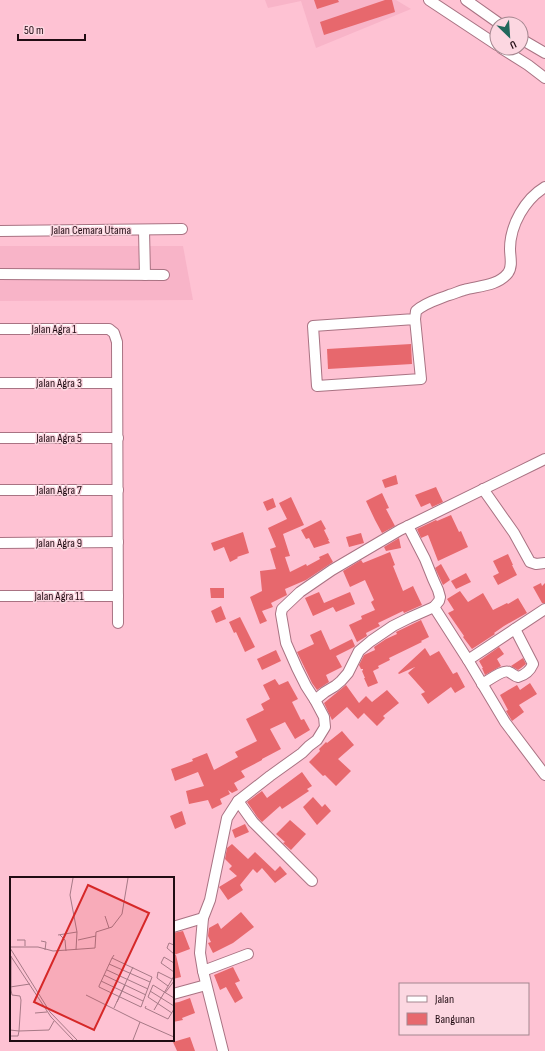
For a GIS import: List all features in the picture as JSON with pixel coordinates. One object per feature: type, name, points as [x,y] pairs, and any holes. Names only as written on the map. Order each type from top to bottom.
[{"type":"street","points":[[429,0],[489,40]]},
{"type":"street","points":[[466,0],[489,16]]},
{"type":"street","points":[[529,44],[545,53]]},
{"type":"street","points":[[514,56],[545,78]]},
{"type":"street","points":[[415,319],[313,326],[318,386],[421,379],[415,319],[416,311],[425,304],[462,290],[490,284],[507,274],[511,266],[511,239],[515,224],[534,195],[545,187]]},
{"type":"street","name":"Jalan Cemara Utama","points":[[0,231],[182,229]]},
{"type":"street","points":[[144,230],[145,275]]},
{"type":"street","points":[[0,274],[164,275]]},
{"type":"street","name":"Jalan Agra 1","points":[[0,329],[109,329],[114,333],[117,342],[117,382]]},
{"type":"street","points":[[117,382],[118,623]]},
{"type":"street","name":"Jalan Agra 3","points":[[0,383],[117,382]]},
{"type":"street","name":"Jalan Agra 5","points":[[0,438],[118,438]]},
{"type":"street","points":[[224,1051],[206,985],[200,953],[203,918],[210,900],[225,823],[238,801],[302,753],[317,740],[325,727],[324,717],[290,654],[286,643],[281,614],[282,609],[300,592],[332,570],[408,526],[545,459]]},
{"type":"street","points":[[483,489],[514,533],[530,562],[536,564],[545,563]]},
{"type":"street","name":"Jalan Agra 7","points":[[0,490],[118,490]]},
{"type":"street","points":[[315,700],[341,681],[348,673],[359,651],[371,641],[393,626],[434,608],[439,602],[440,597],[438,590],[425,559],[408,526]]},
{"type":"street","name":"Jalan Agra 9","points":[[0,543],[118,542]]},
{"type":"street","name":"Jalan Agra 11","points":[[0,596],[118,596]]},
{"type":"street","points":[[434,608],[468,660],[505,722],[545,775]]},
{"type":"street","points":[[468,660],[545,610]]},
{"type":"street","points":[[482,684],[506,671],[518,677],[524,675],[531,669],[533,664],[515,629]]},
{"type":"street","points":[[238,801],[253,822],[312,881]]},
{"type":"street","points":[[174,927],[203,918]]},
{"type":"street","points":[[203,971],[248,954]]},
{"type":"street","points":[[174,994],[206,985]]},
{"type":"shaded area","points":[[265,0],[396,0],[411,9],[316,48],[301,1],[268,8]]},
{"type":"shaded area","points":[[0,246],[183,246],[193,300],[0,301]]},
{"type":"building","points":[[314,0],[338,0],[339,2],[317,9]]},
{"type":"building","points":[[385,0],[392,0],[395,12],[324,35],[320,22]]},
{"type":"building","points":[[411,344],[412,364],[328,369],[327,349]]},
{"type":"building","points":[[396,475],[398,484],[385,488],[382,480]]},
{"type":"building","points":[[436,487],[443,502],[432,507],[430,503],[421,507],[415,495]]},
{"type":"building","points":[[382,493],[389,508],[386,509],[395,526],[382,533],[366,501]]},
{"type":"building","points":[[291,497],[304,525],[283,534],[290,556],[285,557],[290,572],[306,564],[307,566],[320,559],[319,557],[328,553],[333,562],[306,580],[285,589],[287,595],[271,603],[273,607],[262,611],[267,621],[260,624],[250,597],[262,591],[260,571],[276,569],[270,549],[276,547],[268,528],[287,519],[279,503]]},
{"type":"building","points":[[273,498],[276,507],[267,511],[263,502]]},
{"type":"building","points":[[451,515],[459,532],[461,531],[468,547],[438,561],[428,535],[421,538],[417,529]]},
{"type":"building","points":[[321,520],[326,529],[324,530],[330,543],[314,548],[309,538],[306,539],[301,530]]},
{"type":"building","points":[[243,532],[249,553],[237,557],[238,558],[230,562],[224,547],[214,551],[211,543]]},
{"type":"building","points":[[361,533],[364,543],[349,547],[346,537]]},
{"type":"building","points":[[399,538],[401,548],[386,551],[384,547]]},
{"type":"building","points":[[390,552],[395,565],[393,566],[403,591],[413,586],[422,605],[404,613],[403,611],[378,623],[380,626],[366,633],[367,636],[357,642],[349,625],[362,619],[361,616],[375,610],[371,602],[374,600],[365,580],[350,587],[343,571],[361,560],[363,563]]},
{"type":"building","points":[[508,554],[517,575],[498,585],[493,576],[499,573],[493,561]]},
{"type":"building","points":[[441,564],[450,580],[443,585],[435,568]]},
{"type":"building","points":[[466,573],[471,582],[456,589],[451,581]]},
{"type":"building","points":[[541,583],[542,586],[545,583],[545,603],[542,603],[533,587]]},
{"type":"building","points":[[210,588],[224,588],[224,598],[211,598]]},
{"type":"building","points":[[460,591],[468,602],[483,593],[493,610],[518,598],[527,613],[504,626],[494,633],[495,634],[472,649],[448,613],[454,610],[447,599]]},
{"type":"building","points":[[319,592],[324,603],[350,592],[355,604],[336,612],[333,607],[313,616],[305,598]]},
{"type":"building","points":[[221,606],[226,619],[216,623],[211,611]]},
{"type":"building","points":[[240,617],[255,647],[245,652],[236,632],[234,633],[229,622]]},
{"type":"building","points":[[421,620],[429,637],[389,658],[390,660],[378,666],[379,668],[373,671],[378,683],[368,687],[362,671],[363,669],[361,669],[359,665],[364,655],[375,650],[374,647],[397,634],[396,632]]},
{"type":"building","points":[[321,630],[330,650],[352,639],[355,646],[336,656],[342,667],[326,675],[329,682],[317,690],[297,652],[314,644],[310,635]]},
{"type":"building","points":[[499,647],[504,654],[497,659],[501,666],[485,675],[479,661]]},
{"type":"building","points":[[425,648],[430,656],[439,651],[453,674],[457,672],[465,687],[455,693],[451,687],[428,704],[421,694],[425,692],[408,673],[415,667],[399,674],[398,673]]},
{"type":"building","points":[[276,650],[281,661],[262,670],[257,659]]},
{"type":"building","points":[[523,658],[526,664],[518,670],[511,666]]},
{"type":"building","points":[[275,679],[279,685],[288,681],[298,699],[292,702],[301,720],[304,719],[310,730],[295,739],[285,722],[270,729],[281,749],[241,771],[245,777],[234,783],[238,790],[232,793],[228,790],[230,794],[220,799],[222,804],[212,809],[208,800],[189,804],[186,791],[204,786],[198,772],[175,781],[171,769],[193,761],[192,759],[207,753],[214,770],[238,757],[235,752],[257,741],[246,719],[264,710],[261,704],[270,699],[263,685]]},
{"type":"building","points":[[530,683],[537,694],[519,705],[524,712],[512,721],[506,711],[508,710],[500,695],[517,685],[520,690]]},
{"type":"building","points":[[346,685],[359,703],[366,696],[372,702],[387,690],[399,703],[383,716],[385,718],[377,726],[364,713],[358,719],[347,707],[332,720],[324,703]]},
{"type":"building","points":[[342,731],[354,745],[338,759],[351,771],[336,786],[309,762],[320,751],[319,749],[326,742],[327,743]]},
{"type":"building","points":[[302,772],[312,786],[307,789],[309,791],[282,809],[280,806],[262,822],[247,802],[262,791],[267,798]]},
{"type":"building","points":[[313,797],[322,807],[325,804],[331,811],[317,825],[303,807]]},
{"type":"building","points":[[182,811],[186,824],[175,829],[170,816]]},
{"type":"building","points":[[290,820],[306,834],[291,850],[276,834]]},
{"type":"building","points":[[245,824],[249,832],[235,838],[232,830]]},
{"type":"building","points":[[232,844],[248,859],[255,852],[275,871],[280,866],[287,874],[275,883],[262,868],[257,873],[253,869],[240,885],[243,890],[228,900],[219,887],[237,876],[229,869],[232,866],[225,859],[227,848]]},
{"type":"building","points":[[241,912],[254,927],[233,943],[213,953],[208,943],[211,942],[208,936],[209,928],[218,923],[221,929]]},
{"type":"building","points":[[183,931],[190,949],[174,955],[174,933]]},
{"type":"building","points":[[174,955],[176,955],[181,977],[174,979]]},
{"type":"building","points":[[233,967],[240,981],[235,983],[243,998],[235,1003],[226,987],[220,990],[214,975]]},
{"type":"building","points":[[190,998],[195,1013],[182,1018],[183,1020],[174,1022],[174,1003]]},
{"type":"building","points":[[190,1037],[195,1051],[177,1051],[173,1042]]}]
